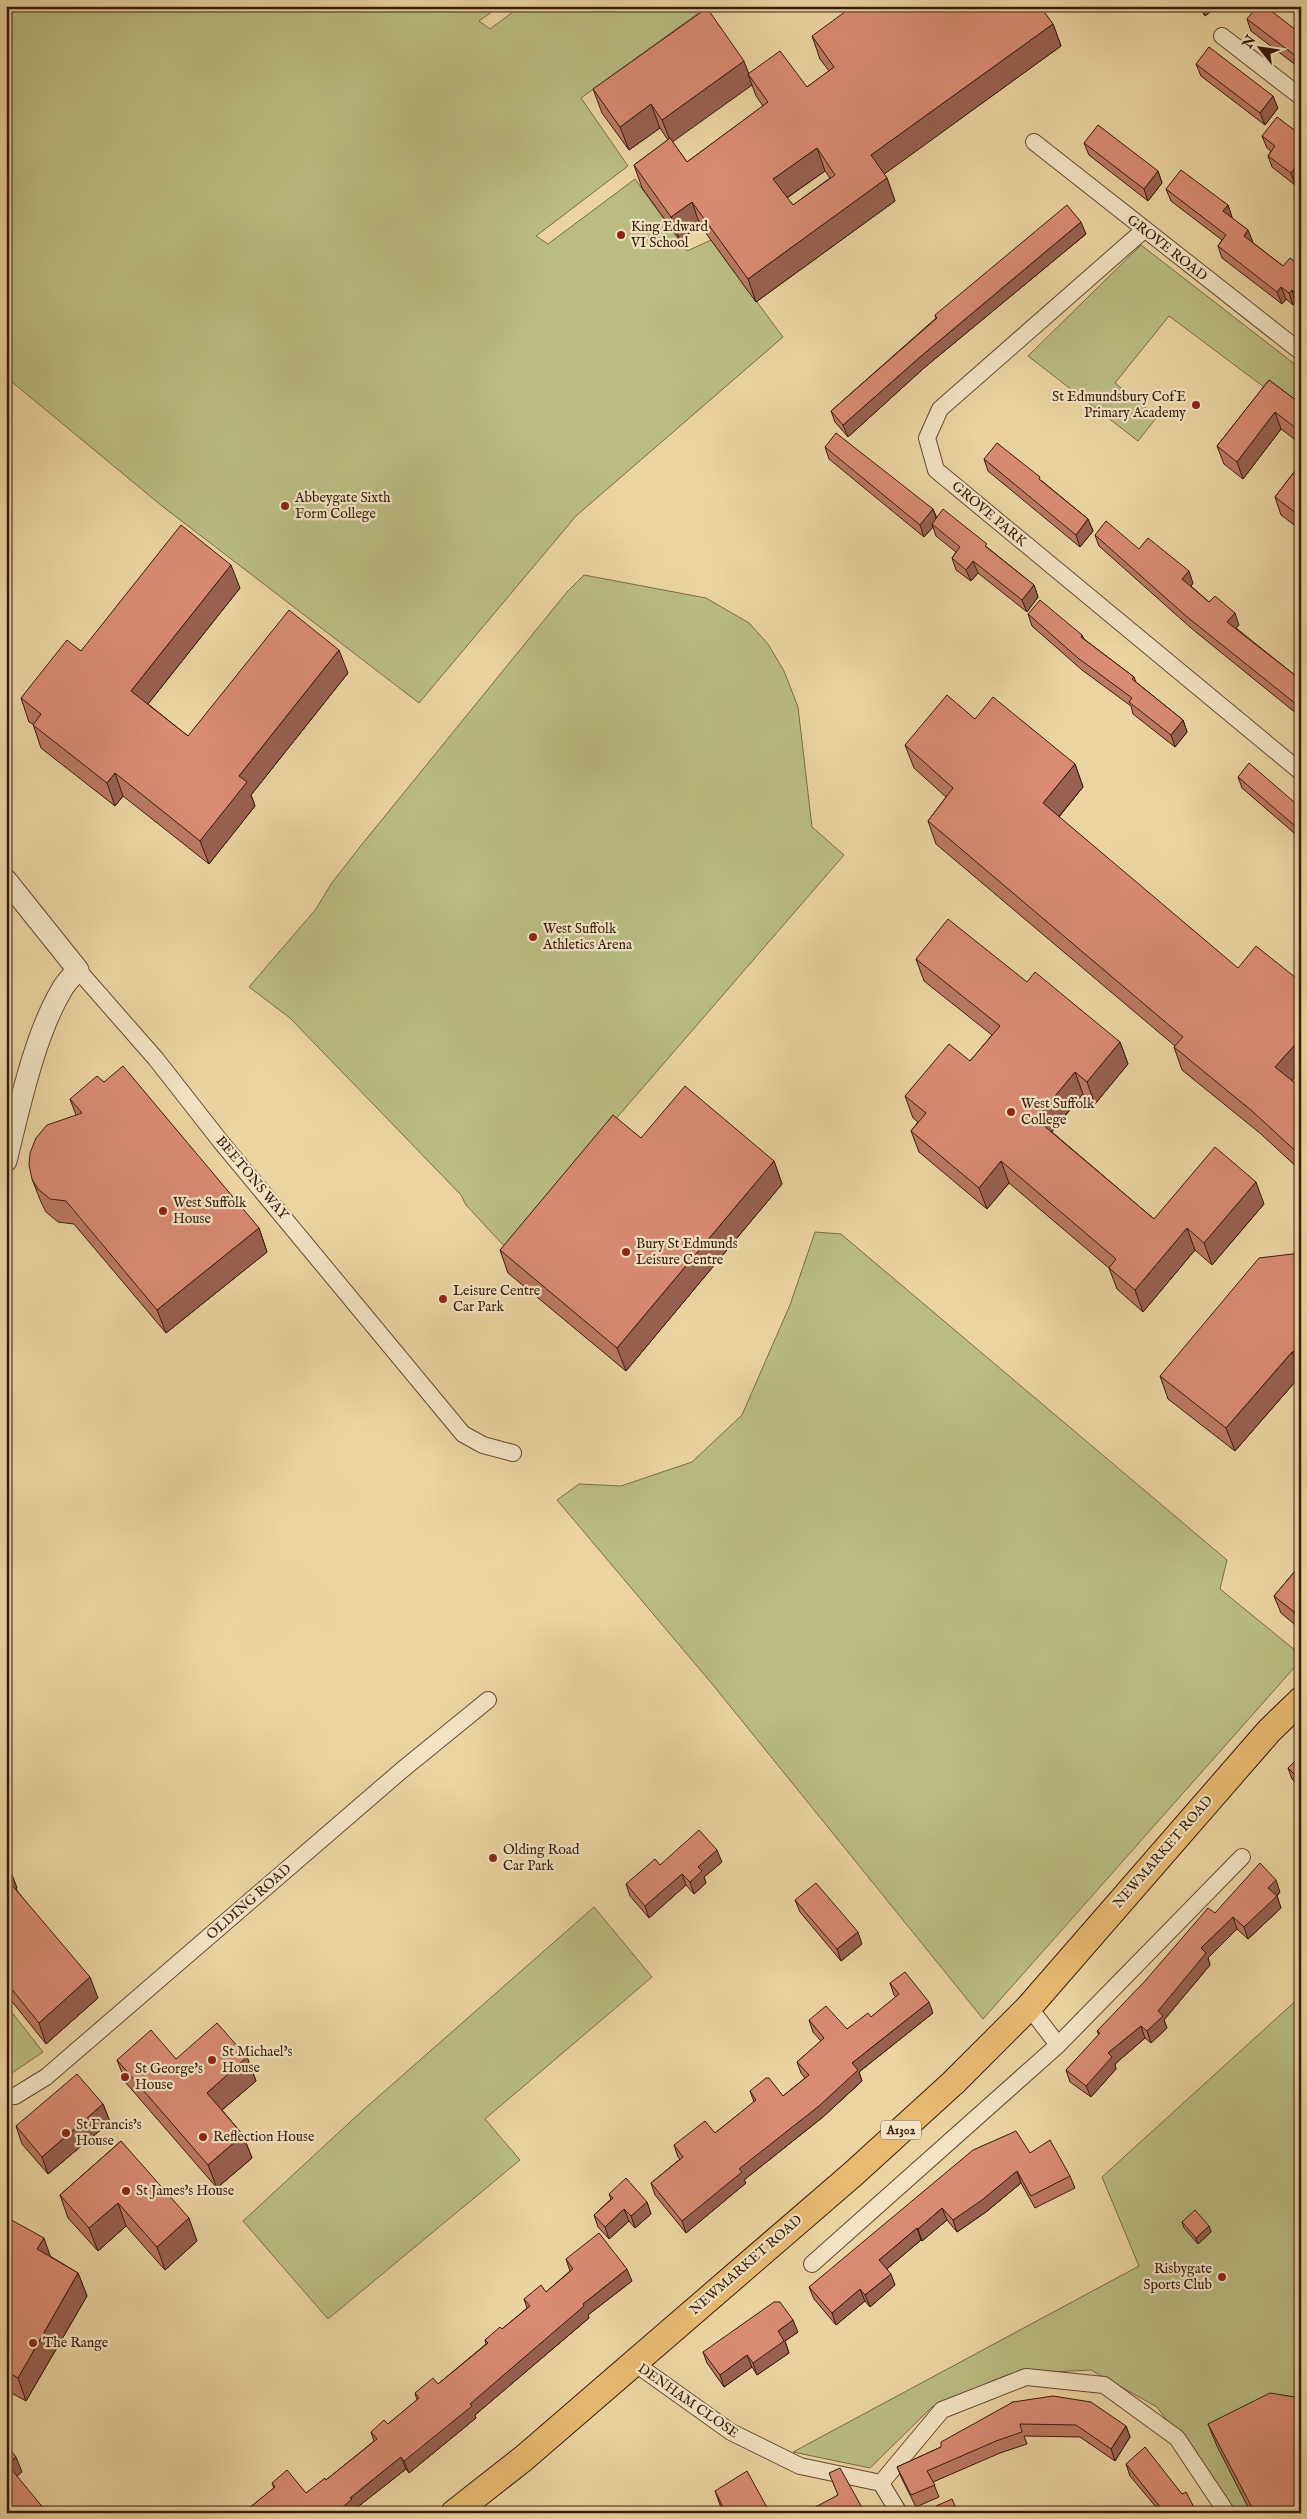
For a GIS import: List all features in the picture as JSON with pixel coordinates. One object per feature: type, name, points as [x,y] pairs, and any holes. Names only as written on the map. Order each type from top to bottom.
[{"type":"main road","name":"NEWMARKET ROAD","points":[[454,2513],[524,2458],[853,2174],[953,2083],[1029,2007],[1269,1731],[1301,1700]]},
{"type":"street","points":[[1222,36],[1301,97]]},
{"type":"street","name":"GROVE ROAD","points":[[1034,142],[1301,352]]},
{"type":"street","name":"GROVE PARK","points":[[1144,230],[940,409],[927,438],[936,470],[1301,772]]},
{"type":"street","name":"BEETONS WAY","points":[[6,880],[78,970],[156,1059],[222,1142],[463,1434],[483,1445],[513,1452]]},
{"type":"street","points":[[6,1161],[24,1093],[48,1016],[62,989],[78,970]]},
{"type":"street","name":"OLDING ROAD","points":[[6,2097],[15,2096],[46,2077],[395,1777],[488,1700]]},
{"type":"street","points":[[812,2264],[1058,2045],[1242,1857]]},
{"type":"street","points":[[1029,2007],[1058,2045]]},
{"type":"street","name":"DENHAM CLOSE","points":[[633,2362],[731,2432],[800,2466],[882,2483]]},
{"type":"street","points":[[899,2513],[882,2483],[942,2410],[1026,2377],[1104,2385],[1177,2438],[1226,2513]]},
{"type":"green space","points":[[6,6],[500,6],[479,21],[490,29],[521,6],[708,6],[581,98],[628,166],[536,236],[548,244],[635,179],[687,251],[711,240],[783,337],[576,516],[419,703],[162,506],[6,377]]},
{"type":"green space","points":[[1141,245],[1301,369],[1300,414],[1169,316],[1115,383],[1157,417],[1138,441],[1028,356]]},
{"type":"green space","name":"West Suffolk Athletics Arena","points":[[584,575],[706,598],[749,623],[768,644],[784,671],[798,707],[812,827],[844,855],[505,1247],[466,1205],[461,1195],[290,1018],[249,987],[316,909],[331,884],[363,843],[567,592]]},
{"type":"green space","points":[[815,1232],[841,1234],[1227,1560],[1220,1589],[1301,1655],[1301,1660],[983,2019],[713,1685],[557,1500],[579,1484],[621,1486],[692,1462],[742,1415],[790,1305]]},
{"type":"green space","points":[[594,1907],[652,1977],[485,2119],[520,2160],[328,2319],[243,2221],[362,2111]]},
{"type":"green space","name":"Risbygate Sports Club","points":[[1301,1996],[1301,2513],[1248,2513],[1247,2510],[1245,2513],[1236,2513],[1157,2407],[1091,2370],[1009,2374],[932,2407],[870,2468],[793,2452],[1139,2266],[1102,2177]]},
{"type":"green space","points":[[6,2005],[43,2052],[6,2077]]},
{"type":"building","points":[[853,6],[1040,6],[1053,24],[871,155],[887,178],[748,279],[692,202],[671,217],[634,165],[670,138],[687,162],[768,102],[748,74],[780,51],[807,87],[834,67],[812,36]],"holes":[[[817,148],[835,175],[793,205],[773,179]]]},
{"type":"building","points":[[1257,6],[1265,6],[1301,34],[1301,60],[1247,19]]},
{"type":"building","points":[[707,8],[744,61],[662,120],[651,104],[620,127],[593,89]]},
{"type":"building","points":[[1209,47],[1273,96],[1260,113],[1196,64]]},
{"type":"building","points":[[1277,117],[1301,135],[1301,160],[1291,173],[1268,156],[1275,146],[1262,136]]},
{"type":"building","points":[[1098,125],[1158,171],[1144,189],[1084,143]]},
{"type":"building","points":[[1181,170],[1228,205],[1223,211],[1248,230],[1244,236],[1283,266],[1290,258],[1301,266],[1301,297],[1292,290],[1289,293],[1281,287],[1277,292],[1218,246],[1226,235],[1166,189]]},
{"type":"building","points":[[1067,205],[1081,222],[920,357],[843,425],[831,411],[937,318],[935,315]]},
{"type":"building","points":[[1269,380],[1301,404],[1301,432],[1275,412],[1237,462],[1217,446]]},
{"type":"building","points":[[836,433],[933,509],[920,525],[825,447]]},
{"type":"building","points":[[997,443],[1088,519],[1076,535],[984,459]]},
{"type":"building","points":[[1301,463],[1301,517],[1275,497]]},
{"type":"building","points":[[943,509],[1034,585],[1022,600],[973,561],[966,570],[952,558],[960,547],[932,524]]},
{"type":"building","points":[[1106,521],[1139,549],[1148,538],[1189,571],[1182,579],[1209,602],[1215,596],[1235,613],[1227,622],[1301,680],[1301,708],[1186,616],[1095,535]]},
{"type":"building","points":[[181,525],[231,565],[131,691],[188,736],[289,610],[339,650],[239,776],[247,782],[200,841],[115,773],[107,783],[33,725],[41,714],[21,698],[67,640],[81,651]]},
{"type":"building","points":[[1040,600],[1082,635],[1081,637],[1134,677],[1132,679],[1183,720],[1171,735],[1129,702],[1132,698],[1078,658],[1028,614]]},
{"type":"building","points":[[947,695],[975,719],[993,697],[1075,764],[1043,803],[1238,968],[1256,946],[1301,982],[1301,1038],[1275,1067],[1301,1088],[1301,1156],[1252,1111],[1174,1047],[1183,1037],[928,821],[953,788],[905,745]]},
{"type":"building","points":[[1301,708],[1301,720],[1295,716]]},
{"type":"building","points":[[1249,763],[1301,808],[1301,831],[1238,777]]},
{"type":"building","points":[[948,919],[1027,982],[1035,972],[1120,1042],[1087,1082],[1075,1072],[1036,1119],[1154,1219],[1215,1147],[1256,1182],[1204,1243],[1187,1228],[1135,1290],[1109,1268],[1116,1259],[1001,1161],[979,1188],[911,1131],[926,1113],[905,1096],[949,1044],[970,1061],[1000,1026],[916,959]]},
{"type":"building","name":"West Suffolk House","points":[[123,1066],[259,1228],[157,1310],[66,1201],[50,1199],[38,1189],[32,1179],[29,1165],[30,1153],[36,1138],[47,1125],[82,1113],[70,1099],[97,1076],[104,1082]]},
{"type":"building","name":"Bury St Edmunds Leisure Centre","points":[[685,1086],[774,1161],[617,1348],[500,1250],[613,1115],[641,1138]]},
{"type":"building","points":[[1301,1253],[1301,1351],[1292,1352],[1226,1428],[1160,1376],[1259,1258]]},
{"type":"building","points":[[1301,1564],[1301,1603],[1294,1612],[1274,1596]]},
{"type":"building","points":[[1301,1755],[1301,1781],[1288,1768]]},
{"type":"building","points":[[699,1830],[717,1850],[698,1867],[702,1871],[690,1882],[682,1874],[645,1906],[626,1884],[655,1859],[660,1865]]},
{"type":"building","points":[[1260,1863],[1276,1880],[1268,1888],[1277,1896],[1244,1927],[1233,1917],[1201,1948],[1206,1953],[1158,2011],[1163,2016],[1147,2031],[1141,2026],[1108,2053],[1112,2057],[1086,2086],[1066,2070],[1100,2033],[1097,2031],[1145,1981],[1208,1908],[1215,1913]]},
{"type":"building","points":[[6,1878],[90,1977],[39,2023],[6,1982]]},
{"type":"building","points":[[816,1883],[858,1932],[837,1949],[795,1900]]},
{"type":"building","points":[[905,1972],[929,2002],[852,2063],[858,2070],[819,2106],[739,2169],[742,2172],[682,2221],[651,2183],[683,2157],[674,2145],[705,2121],[715,2133],[756,2100],[750,2091],[766,2078],[769,2078],[783,2096],[809,2075],[797,2062],[824,2038],[809,2020],[826,2006],[847,2029],[868,2013],[871,2017],[899,1994],[890,1983]]},
{"type":"building","name":"Reflection House","points":[[217,2023],[247,2057],[207,2093],[243,2135],[208,2165],[117,2060],[151,2030],[176,2059]]},
{"type":"building","points":[[77,2074],[103,2104],[42,2157],[16,2126]]},
{"type":"building","points":[[1016,2131],[1030,2153],[1050,2140],[1070,2176],[1031,2196],[1017,2171],[982,2200],[953,2220],[942,2208],[879,2260],[891,2274],[865,2295],[860,2289],[832,2313],[809,2287],[973,2150]]},
{"type":"building","points":[[121,2141],[189,2218],[157,2247],[118,2203],[89,2228],[60,2195]]},
{"type":"building","points":[[626,2178],[647,2202],[631,2216],[624,2209],[605,2227],[594,2215],[613,2198],[609,2194]]},
{"type":"building","points":[[1195,2210],[1209,2226],[1196,2238],[1182,2222]]},
{"type":"building","name":"The Range","points":[[6,2217],[44,2238],[37,2249],[78,2273],[18,2378],[6,2371]]},
{"type":"building","points":[[599,2233],[627,2269],[583,2304],[584,2306],[470,2404],[472,2406],[404,2461],[401,2457],[350,2498],[352,2499],[336,2513],[324,2513],[322,2509],[318,2513],[243,2513],[275,2487],[272,2483],[287,2470],[306,2493],[325,2478],[326,2480],[377,2439],[371,2432],[384,2420],[388,2424],[419,2398],[415,2393],[433,2378],[438,2384],[488,2343],[485,2340],[500,2327],[502,2329],[530,2306],[524,2299],[541,2285],[546,2292],[573,2269],[566,2259]]},
{"type":"building","points":[[774,2302],[780,2302],[793,2320],[778,2331],[784,2341],[753,2363],[747,2355],[720,2375],[703,2352]]},
{"type":"building","points":[[1270,2393],[1301,2398],[1301,2513],[1255,2513],[1208,2424]]},
{"type":"building","points":[[1053,2396],[1091,2402],[1126,2426],[1111,2449],[1076,2425],[1020,2424],[1022,2432],[996,2441],[927,2471],[935,2485],[911,2495],[897,2467],[941,2447],[941,2442],[1013,2402]]},
{"type":"building","points":[[6,2444],[16,2457],[7,2464],[45,2510],[42,2513],[6,2513]]},
{"type":"building","points":[[1145,2447],[1182,2494],[1186,2492],[1197,2513],[1165,2513],[1126,2464]]},
{"type":"building","points":[[840,2468],[865,2513],[804,2513],[838,2495],[829,2473]]},
{"type":"building","points":[[747,2471],[770,2513],[726,2513],[715,2491]]},
{"type":"building","points":[[952,2499],[958,2513],[939,2513],[936,2506]]},
{"type":"place","name":"King Edward VI School","points":[[621,235]]},
{"type":"place","name":"St Edmundsbury CofE Primary Academy","points":[[1196,405]]},
{"type":"place","name":"Abbeygate Sixth Form College","points":[[285,506]]},
{"type":"place","name":"West Suffolk Athletics Arena","points":[[533,937]]},
{"type":"place","name":"West Suffolk College","points":[[1011,1112]]},
{"type":"place","name":"West Suffolk House","points":[[163,1211]]},
{"type":"place","name":"Bury St Edmunds Leisure Centre","points":[[626,1252]]},
{"type":"place","name":"Leisure Centre Car Park","points":[[443,1299]]},
{"type":"place","name":"Olding Road Car Park","points":[[493,1858]]},
{"type":"place","name":"St Michael's House","points":[[212,2060]]},
{"type":"place","name":"St George's House","points":[[125,2077]]},
{"type":"place","name":"St Francis's House","points":[[66,2133]]},
{"type":"place","name":"Reflection House","points":[[203,2137]]},
{"type":"place","name":"St James's House","points":[[126,2191]]},
{"type":"place","name":"Risbygate Sports Club","points":[[1222,2277]]},
{"type":"place","name":"The Range","points":[[33,2343]]}]
